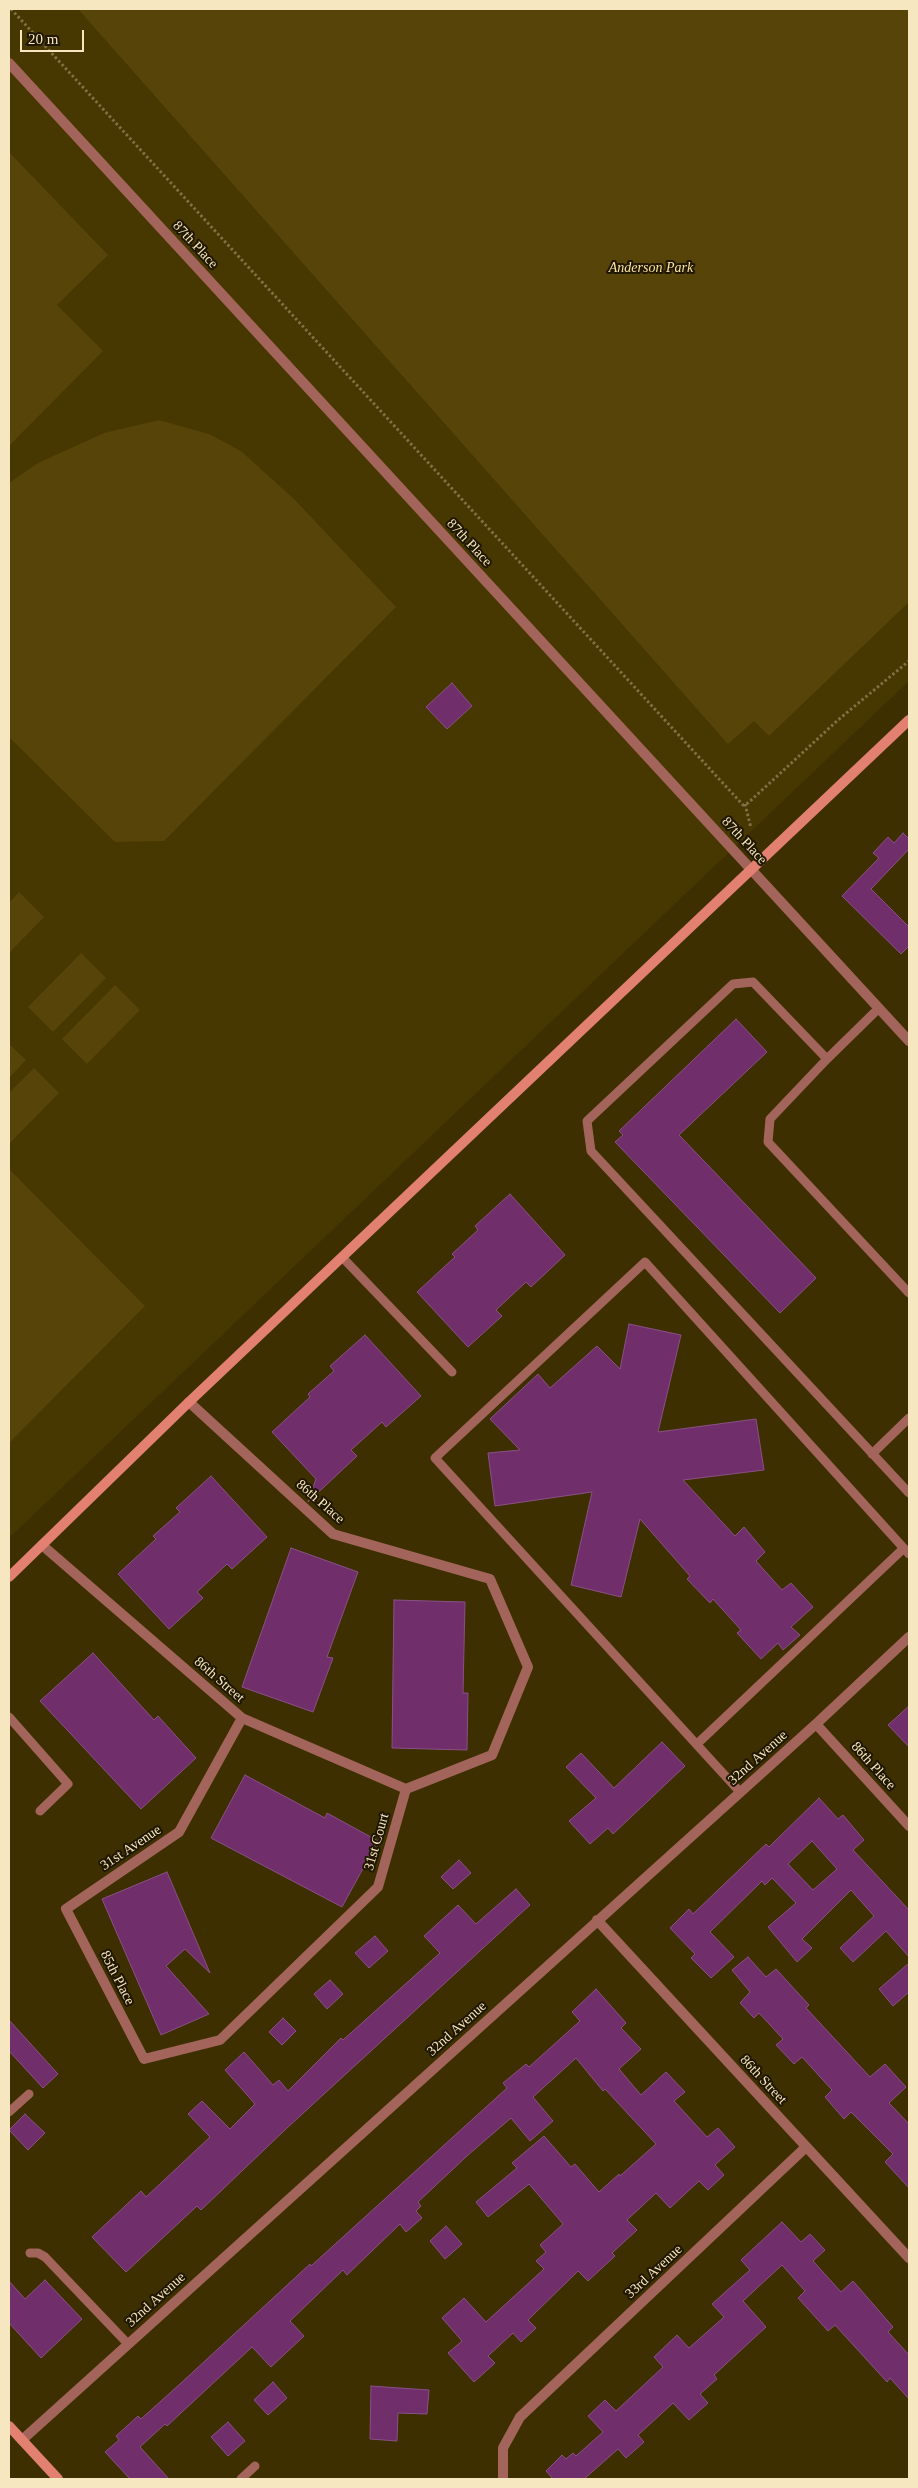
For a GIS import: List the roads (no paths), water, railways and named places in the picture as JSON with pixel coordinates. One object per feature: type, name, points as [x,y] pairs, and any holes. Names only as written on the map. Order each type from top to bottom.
[{"type":"street","name":"87th Place","points":[[9,63],[909,1042]]},
{"type":"street","points":[[9,1577],[189,1402],[909,720]]},
{"type":"street","name":"86th Place","points":[[189,1402],[333,1534],[490,1579],[528,1667],[492,1755],[406,1789]]},
{"type":"street","name":"86th Street","points":[[42,1545],[242,1718],[406,1789]]},
{"type":"street","name":"32nd Avenue","points":[[22,2440],[816,1724],[909,1637]]},
{"type":"street","name":"31st Avenue","points":[[66,1909],[179,1832],[242,1718]]},
{"type":"street","name":"86th Place","points":[[816,1724],[909,1826]]},
{"type":"street","name":"31st Court","points":[[144,2059],[220,2040],[378,1887],[406,1789]]},
{"type":"street","name":"85th Place","points":[[66,1909],[144,2059]]},
{"type":"street","name":"86th Street","points":[[597,1920],[909,2258]]},
{"type":"street","name":"33rd Avenue","points":[[503,2479],[503,2448],[520,2417],[806,2146]]},
{"type":"street","points":[[9,2426],[58,2479]]},
{"type":"lane","points":[[827,1059],[753,982],[733,984],[587,1121],[590,1152],[909,1494]]},
{"type":"lane","points":[[879,1008],[770,1118],[768,1142],[909,1293]]},
{"type":"lane","points":[[342,1257],[452,1372]]},
{"type":"lane","points":[[697,1744],[907,1551],[644,1262],[435,1458],[740,1792]]},
{"type":"lane","points":[[872,1454],[909,1418]]},
{"type":"lane","points":[[9,1717],[68,1784],[40,1811]]},
{"type":"lane","points":[[9,2112],[28,2094]]},
{"type":"lane","points":[[30,2253],[38,2253],[45,2257],[128,2344]]},
{"type":"lane","points":[[241,2479],[255,2466]]},
{"type":"park label","name":"Anderson Park","points":[[651,268]]}]
